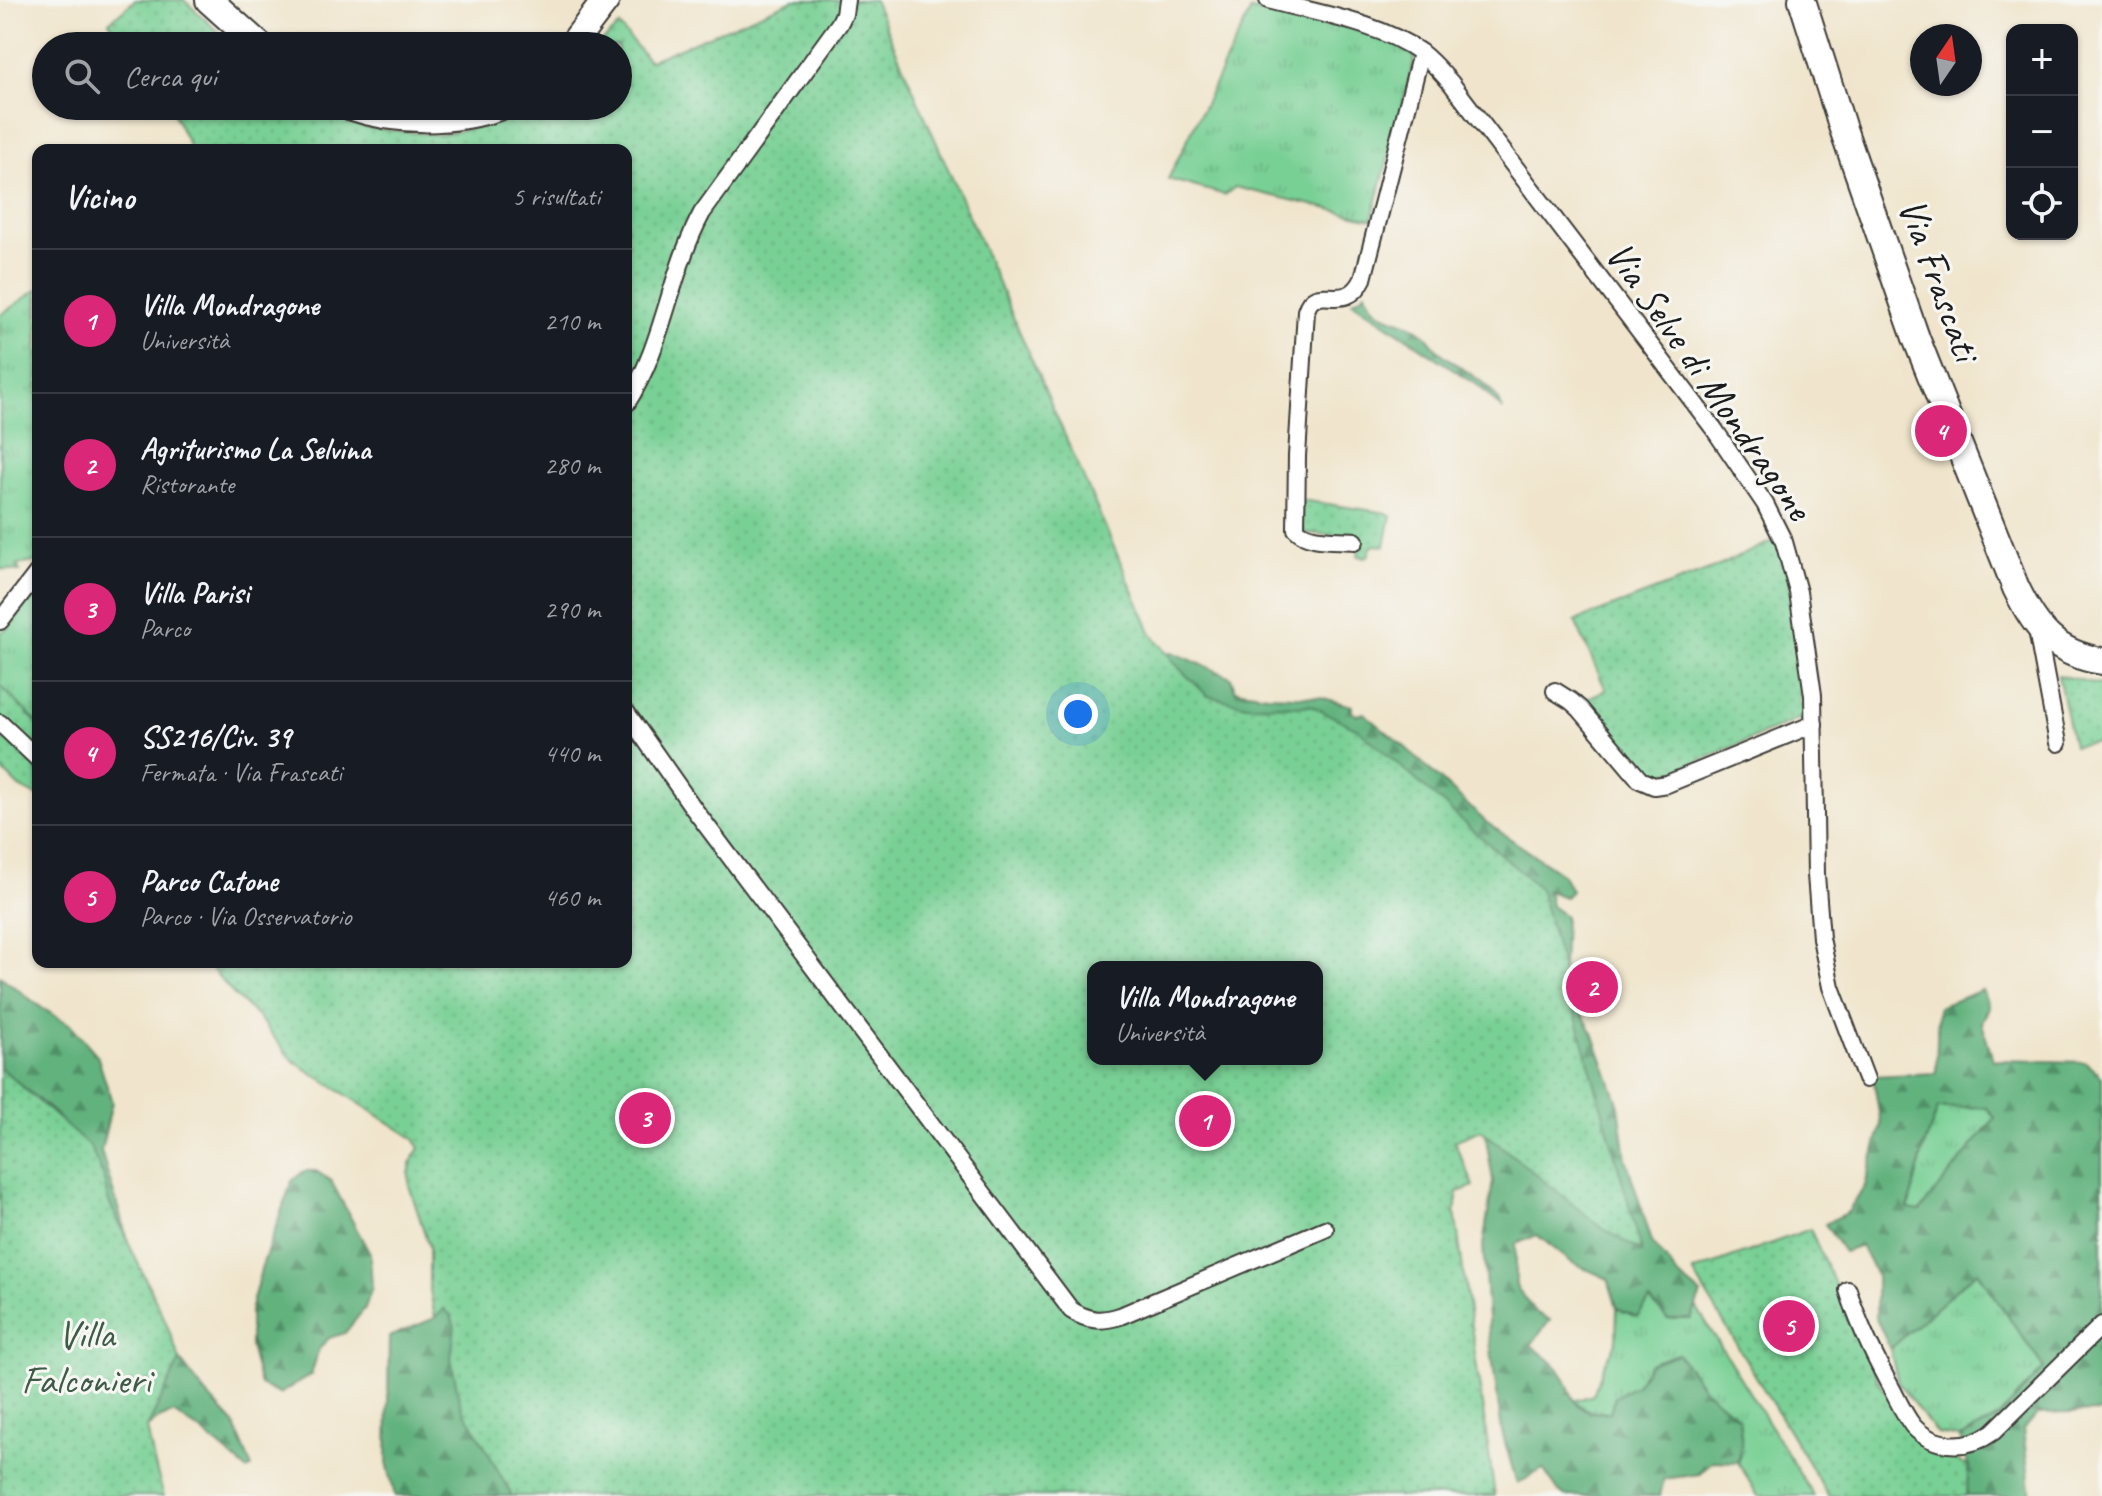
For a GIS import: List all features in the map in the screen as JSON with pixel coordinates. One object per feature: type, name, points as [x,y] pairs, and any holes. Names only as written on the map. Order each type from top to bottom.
[{"type":"main road","points":[[209,0],[244,32]]},
{"type":"main road","points":[[582,32],[606,0]]},
{"type":"main road","name":"Via Frascati","points":[[1802,0],[1916,338],[2010,574],[2036,624],[2049,638],[2068,651],[2102,661]]},
{"type":"street","points":[[632,393],[646,366],[699,219],[839,24],[846,0]]},
{"type":"street","name":"Via Selve di Mondragone","points":[[1268,0],[1391,36],[1421,53],[1451,83],[1714,429],[1765,504],[1784,542],[1796,581],[1812,689],[1816,875],[1821,938],[1831,987],[1866,1079]]},
{"type":"street","points":[[1355,541],[1312,538],[1296,529],[1306,311],[1314,298],[1348,297],[1361,284],[1421,53]]},
{"type":"street","points":[[0,621],[32,580]]},
{"type":"street","name":"Via Frascati","points":[[2036,624],[2058,743]]},
{"type":"street","points":[[1555,691],[1580,709],[1640,780],[1654,786],[1667,784],[1814,724]]},
{"type":"street","points":[[632,721],[694,809],[1071,1310],[1093,1320],[1108,1320],[1325,1229]]},
{"type":"street","points":[[0,723],[32,753]]},
{"type":"street","points":[[1848,1290],[1869,1347],[1910,1421],[1930,1439],[1948,1445],[1968,1444],[1993,1432],[2102,1325]]},
{"type":"green space","points":[[135,0],[184,0],[219,32],[116,32],[109,22]]},
{"type":"green space","points":[[793,0],[874,0],[1152,634],[1180,669],[1208,696],[1246,705],[1312,706],[1358,729],[1540,889],[1642,1251],[1602,1228],[1481,1130],[1454,1141],[1474,1186],[1458,1192],[1455,1212],[1495,1496],[512,1496],[459,1399],[451,1358],[455,1327],[451,1315],[444,1309],[435,1318],[429,1285],[429,1247],[409,1185],[412,1161],[420,1148],[413,1138],[292,1060],[257,1016],[211,968],[632,968],[632,144],[188,144],[177,120],[346,120],[367,128],[438,135],[503,120],[632,120],[632,41],[649,61]]},
{"type":"green space","points":[[1251,10],[1311,19],[1364,32],[1394,42],[1415,57],[1372,219],[1235,187],[1225,195],[1168,179]]},
{"type":"green space","points":[[1365,291],[1381,313],[1421,331],[1440,352],[1484,384],[1503,410],[1480,387],[1352,301]]},
{"type":"green space","points":[[32,293],[32,562],[17,565],[20,571],[0,569],[0,315]]},
{"type":"green space","points":[[1301,500],[1387,513],[1391,516],[1385,546],[1374,545],[1368,557],[1358,556],[1361,537],[1306,533],[1300,527]]},
{"type":"green space","points":[[1777,539],[1796,614],[1803,692],[1800,704],[1804,706],[1804,717],[1651,781],[1583,700],[1606,690],[1575,621],[1712,569]]},
{"type":"green space","points":[[32,598],[32,718],[0,685],[0,633],[9,627]]},
{"type":"green space","points":[[1172,652],[1231,677],[1235,690],[1320,697],[1352,706],[1352,712],[1357,715],[1364,713],[1486,822],[1563,875],[1571,891],[1565,897],[1548,891],[1551,906],[1565,916],[1562,997],[1582,1014],[1593,1033],[1619,1106],[1626,1159],[1652,1242],[1677,1274],[1701,1294],[1691,1319],[1667,1319],[1650,1300],[1637,1317],[1617,1308],[1608,1279],[1571,1262],[1537,1235],[1516,1244],[1516,1286],[1535,1312],[1550,1320],[1531,1345],[1557,1367],[1576,1402],[1587,1411],[1597,1412],[1610,1412],[1615,1397],[1636,1385],[1649,1364],[1678,1354],[1706,1391],[1739,1418],[1742,1444],[1738,1462],[1712,1461],[1700,1474],[1664,1479],[1660,1496],[1565,1496],[1543,1469],[1517,1484],[1502,1432],[1489,1334],[1483,1245],[1493,1181],[1475,1070],[1148,672]]},
{"type":"green space","points":[[2058,675],[2102,685],[2102,741],[2073,746]]},
{"type":"green space","points":[[0,685],[32,718],[32,794],[19,787],[0,768]]},
{"type":"green space","points":[[0,976],[42,1008],[71,1025],[97,1055],[112,1102],[101,1151],[128,1241],[108,1200],[103,1175],[55,1114],[0,1067]]},
{"type":"green space","points":[[1982,990],[1989,1007],[1982,1023],[1993,1060],[2086,1062],[2102,1077],[2102,1412],[2038,1414],[2023,1429],[2031,1496],[1967,1496],[1968,1467],[1960,1438],[1999,1417],[2044,1368],[1977,1271],[1890,1349],[1876,1318],[1876,1275],[1861,1246],[1844,1252],[1825,1224],[1848,1212],[1865,1186],[1881,1125],[1873,1076],[1936,1073],[1938,1007]],"holes":[[[1986,1107],[1995,1118],[1920,1211],[1908,1209],[1938,1108]]]},
{"type":"green space","name":"Villa Falconieri","points":[[0,1067],[90,1147],[103,1175],[108,1200],[165,1320],[180,1360],[147,1428],[164,1496],[0,1496]]},
{"type":"green space","points":[[1986,1107],[1995,1118],[1920,1212],[1908,1209],[1938,1108]]},
{"type":"green space","points":[[304,1171],[316,1171],[331,1181],[370,1254],[372,1287],[365,1308],[345,1333],[329,1338],[319,1349],[311,1375],[279,1394],[260,1385],[250,1346],[250,1311],[262,1266],[292,1181]]},
{"type":"green space","points":[[1810,1229],[1878,1380],[1912,1435],[1968,1467],[1967,1496],[1828,1496],[1693,1272]]},
{"type":"green space","points":[[1976,1270],[2044,1368],[1999,1417],[1960,1438],[1937,1434],[1898,1383],[1890,1349]]},
{"type":"green space","points":[[1650,1300],[1691,1319],[1696,1307],[1814,1496],[1758,1496],[1738,1462],[1742,1444],[1739,1418],[1706,1391],[1678,1354],[1649,1364],[1637,1385],[1615,1397],[1611,1412],[1593,1413],[1573,1401],[1593,1395],[1616,1343],[1617,1308],[1637,1317]]},
{"type":"green space","points":[[444,1309],[451,1315],[455,1327],[459,1399],[512,1496],[395,1496],[387,1462],[389,1337],[435,1318]]},
{"type":"green space","points":[[180,1360],[234,1424],[252,1467],[247,1470],[202,1432],[173,1413],[147,1428]]},
{"type":"place","name":"SS216/Civ. 39","points":[[1941,431]]},
{"type":"place","name":"Agriturismo La Selvina","points":[[1592,987]]},
{"type":"place","name":"Villa Parisi","points":[[645,1118]]},
{"type":"place","name":"Villa Mondragone","points":[[1205,1121]]},
{"type":"place","name":"Parco Catone","points":[[1789,1326]]}]
